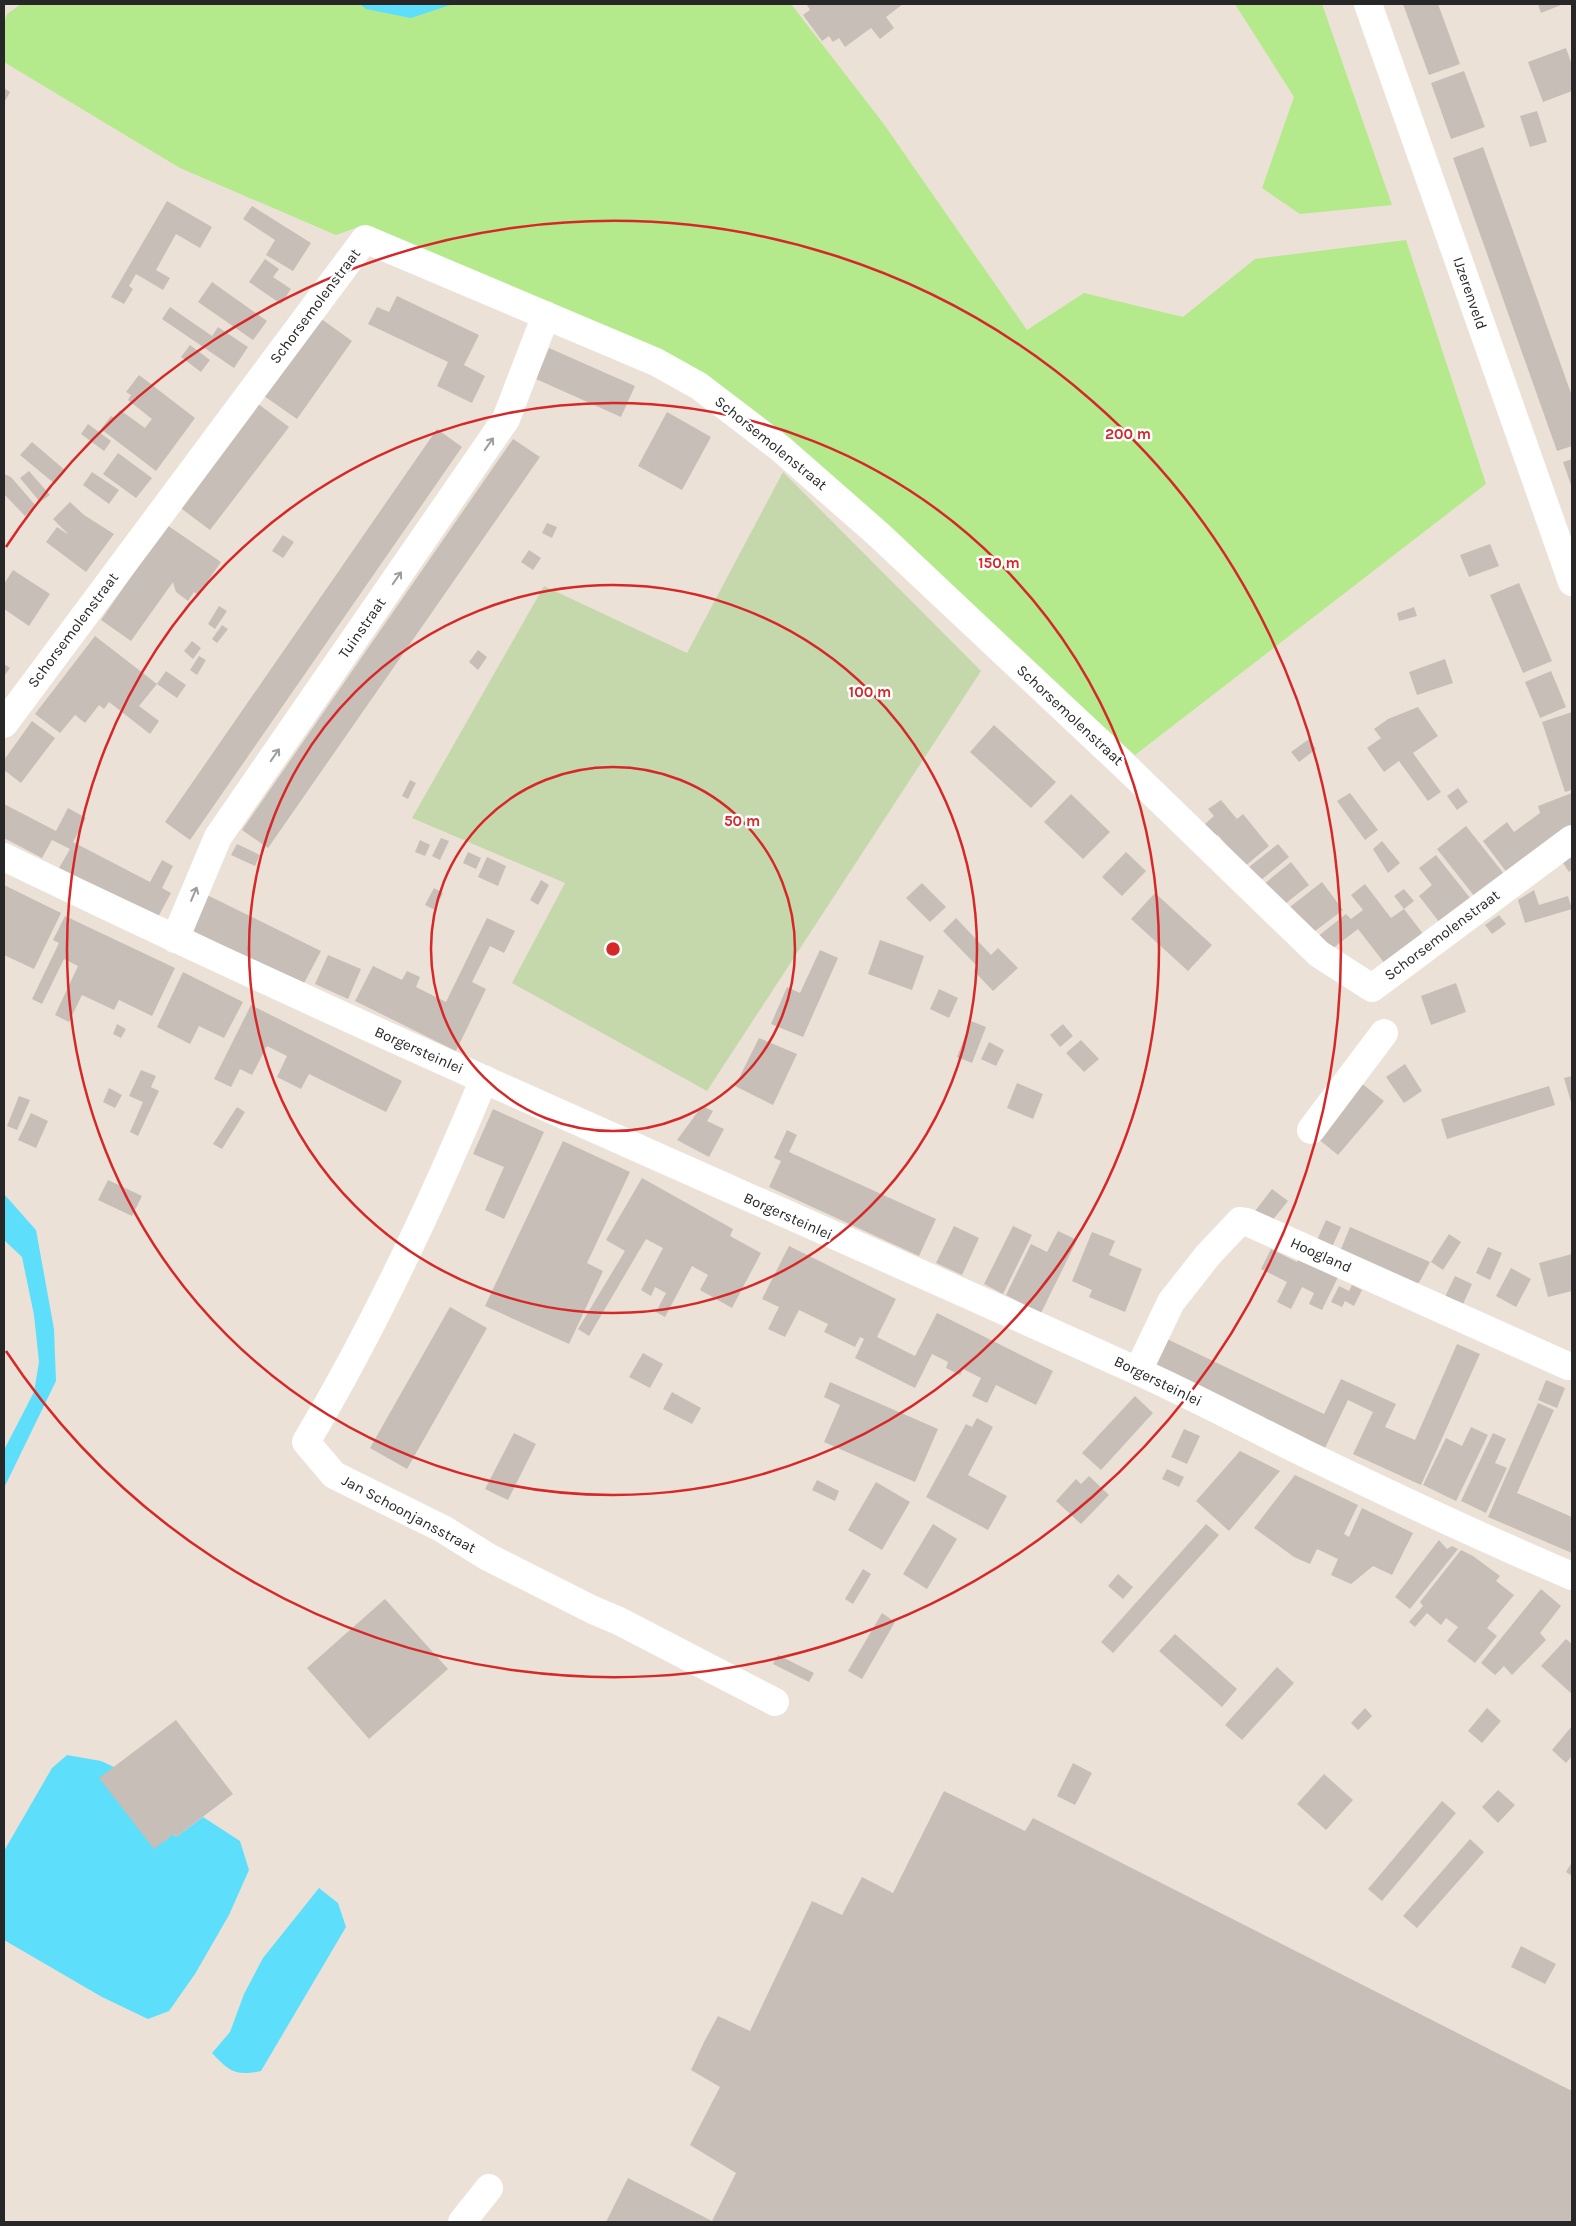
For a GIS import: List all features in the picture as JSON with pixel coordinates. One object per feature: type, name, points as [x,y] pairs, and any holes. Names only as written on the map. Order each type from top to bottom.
[{"type":"street","name":"IJzerenveld","points":[[1368,4],[1572,582]]},
{"type":"street","name":"Schorsemolenstraat","points":[[4,724],[365,239],[656,362],[699,386],[780,448],[878,534],[1128,769],[1319,954],[1372,988],[1572,839]]},
{"type":"street","name":"Tuinstraat","points":[[175,939],[218,837],[506,419],[546,315]]},
{"type":"street","name":"Borgersteinlei","points":[[4,856],[175,939],[1138,1371],[1488,1540],[1572,1576]]},
{"type":"street","points":[[1311,1130],[1384,1033]]},
{"type":"street","name":"Jan Schoonjansstraat","points":[[484,1079],[440,1184],[382,1304],[306,1442],[334,1475],[443,1529],[488,1557],[593,1610],[619,1621],[775,1702]]},
{"type":"street","name":"Hoogland","points":[[1138,1371],[1171,1302],[1208,1255],[1240,1221],[1256,1226],[1568,1366]]},
{"type":"street","points":[[462,2222],[489,2188]]},
{"type":"green space","points":[[21,4],[791,4],[883,123],[1027,330],[1084,293],[1183,317],[1255,259],[1406,240],[1486,484],[1135,755],[787,439],[551,305],[361,226],[336,235],[180,168],[4,62],[4,24],[7,14]]},
{"type":"green space","points":[[1235,4],[1322,4],[1392,205],[1300,214],[1262,188],[1294,97]]},
{"type":"green space","points":[[783,472],[981,671],[707,1091],[512,983],[565,883],[412,818],[544,586],[687,653]]},
{"type":"water","points":[[360,4],[453,4],[411,18],[366,9]]},
{"type":"water","points":[[4,1194],[36,1230],[54,1329],[56,1381],[4,1488],[4,1450],[34,1392],[39,1362],[34,1315],[22,1257],[4,1240]]},
{"type":"water","points":[[67,1755],[101,1761],[114,1767],[176,1837],[203,1817],[240,1841],[249,1870],[229,1915],[195,1974],[169,2011],[148,2019],[102,1997],[4,1940],[4,1851],[52,1768]]},
{"type":"water","points":[[319,1888],[338,1903],[346,1927],[261,2071],[239,2073],[233,2071],[212,2053],[230,2032],[244,1994],[263,1958]]},
{"type":"building","points":[[903,4],[886,17],[894,28],[880,39],[871,28],[845,47],[839,38],[833,42],[829,36],[822,41],[803,15],[810,10],[807,5]]},
{"type":"building","points":[[1403,4],[1438,4],[1460,64],[1429,75]]},
{"type":"building","points":[[1538,4],[1560,4],[1561,5],[1541,13]]},
{"type":"building","points":[[1566,48],[1572,65],[1572,91],[1543,102],[1528,62]]},
{"type":"building","points":[[1464,71],[1485,127],[1451,139],[1431,83]]},
{"type":"building","points":[[4,88],[10,92],[4,103]]},
{"type":"building","points":[[1537,111],[1547,142],[1530,147],[1520,116]]},
{"type":"building","points":[[1483,147],[1572,396],[1572,446],[1557,451],[1453,158]]},
{"type":"building","points":[[167,201],[212,227],[200,248],[176,234],[156,270],[170,278],[163,290],[136,274],[129,286],[133,289],[124,304],[111,297]]},
{"type":"building","points":[[252,206],[311,243],[293,271],[266,255],[275,240],[243,219]]},
{"type":"building","points":[[265,259],[279,269],[273,277],[291,289],[281,304],[249,282]]},
{"type":"building","points":[[212,282],[267,321],[253,340],[198,302]]},
{"type":"building","points":[[397,296],[479,335],[464,365],[485,376],[472,403],[437,386],[448,362],[368,324],[377,307],[389,312]]},
{"type":"building","points":[[170,307],[212,336],[218,327],[248,347],[234,368],[162,319]]},
{"type":"building","points":[[320,318],[352,341],[297,419],[264,396]]},
{"type":"building","points":[[190,345],[210,360],[201,372],[181,357]]},
{"type":"building","points":[[549,348],[635,386],[621,417],[536,379]]},
{"type":"building","points":[[139,375],[195,418],[156,471],[101,429],[111,416],[114,418],[120,410],[145,428],[152,419],[128,400],[131,395],[126,392]]},
{"type":"building","points":[[257,403],[289,427],[210,530],[178,506]]},
{"type":"building","points":[[667,412],[711,437],[682,490],[638,466]]},
{"type":"building","points":[[88,424],[111,441],[104,451],[81,434]]},
{"type":"building","points":[[437,429],[462,447],[190,840],[165,822]]},
{"type":"building","points":[[513,439],[540,457],[268,848],[242,830]]},
{"type":"building","points":[[32,442],[66,471],[55,484],[20,455]]},
{"type":"building","points":[[118,453],[152,478],[136,498],[103,474]]},
{"type":"building","points":[[1572,459],[1572,488],[1563,462]]},
{"type":"building","points":[[29,471],[50,495],[40,502],[20,478]]},
{"type":"building","points":[[92,472],[119,490],[109,504],[83,485]]},
{"type":"building","points":[[4,474],[11,477],[36,506],[25,516],[4,494]]},
{"type":"building","points":[[70,502],[84,515],[114,534],[86,572],[46,542],[57,527],[69,535],[53,519]]},
{"type":"building","points":[[547,523],[557,527],[552,538],[542,533]]},
{"type":"building","points":[[167,525],[221,562],[198,595],[194,592],[188,601],[176,592],[173,582],[131,641],[101,620]]},
{"type":"building","points":[[283,535],[294,542],[283,558],[272,551]]},
{"type":"building","points":[[1490,544],[1499,566],[1469,577],[1460,555]]},
{"type":"building","points":[[529,550],[541,558],[533,570],[521,562]]},
{"type":"building","points":[[13,570],[50,594],[29,626],[4,609],[4,584]]},
{"type":"building","points":[[1519,583],[1552,661],[1523,673],[1490,595]]},
{"type":"building","points":[[219,606],[227,611],[215,629],[208,624]]},
{"type":"building","points":[[1414,607],[1417,616],[1399,621],[1397,613]]},
{"type":"building","points":[[222,625],[228,629],[217,643],[212,639]]},
{"type":"building","points":[[95,636],[157,684],[139,706],[159,721],[150,734],[109,702],[104,709],[99,705],[85,723],[75,715],[60,733],[35,714]]},
{"type":"building","points":[[192,641],[201,648],[193,659],[184,651]]},
{"type":"building","points":[[478,650],[487,657],[478,670],[469,662]]},
{"type":"building","points":[[199,656],[206,660],[197,675],[190,670]]},
{"type":"building","points":[[1445,659],[1453,683],[1417,695],[1409,672]]},
{"type":"building","points":[[4,664],[10,668],[4,676]]},
{"type":"building","points":[[166,671],[186,685],[177,698],[157,684]]},
{"type":"building","points":[[1551,671],[1566,707],[1540,718],[1525,682]]},
{"type":"building","points":[[1418,707],[1438,736],[1413,753],[1441,792],[1428,801],[1399,761],[1384,772],[1367,748],[1381,738],[1374,729],[1388,719]]},
{"type":"building","points":[[1572,712],[1572,790],[1565,792],[1542,722]]},
{"type":"building","points":[[32,721],[55,738],[21,783],[4,770],[4,760]]},
{"type":"building","points":[[994,725],[1056,782],[1031,808],[970,752]]},
{"type":"building","points":[[1309,739],[1316,749],[1299,762],[1291,752]]},
{"type":"building","points":[[410,780],[416,783],[408,799],[402,796]]},
{"type":"building","points":[[1458,788],[1468,802],[1457,810],[1447,796]]},
{"type":"building","points":[[1350,793],[1378,830],[1365,840],[1337,801]]},
{"type":"building","points":[[1572,793],[1572,830],[1511,878],[1483,841],[1507,822],[1514,832],[1540,813],[1538,806]]},
{"type":"building","points":[[1071,794],[1110,832],[1083,859],[1044,822]]},
{"type":"building","points":[[1221,800],[1237,819],[1243,814],[1269,846],[1244,867],[1218,835],[1215,837],[1205,824],[1214,816],[1208,809]]},
{"type":"building","points":[[4,804],[56,831],[68,808],[86,818],[73,842],[150,882],[162,860],[173,866],[162,888],[171,893],[157,919],[59,868],[70,849],[52,840],[42,858],[4,838]]},
{"type":"building","points":[[1466,826],[1508,879],[1479,902],[1437,849]]},
{"type":"building","points":[[441,838],[449,841],[440,860],[432,856]]},
{"type":"building","points":[[420,840],[430,845],[425,856],[415,852]]},
{"type":"building","points":[[1382,841],[1400,863],[1388,873],[1373,849]]},
{"type":"building","points":[[237,844],[260,855],[255,866],[231,855]]},
{"type":"building","points":[[1278,844],[1289,857],[1260,881],[1249,867]]},
{"type":"building","points":[[468,852],[481,858],[476,869],[463,863]]},
{"type":"building","points":[[1126,852],[1146,871],[1122,896],[1102,877]]},
{"type":"building","points":[[1436,855],[1474,903],[1443,927],[1419,896],[1432,885],[1419,868]]},
{"type":"building","points":[[1572,856],[1572,869],[1569,872],[1563,863]]},
{"type":"building","points":[[487,857],[506,866],[498,886],[478,877]]},
{"type":"building","points":[[1291,862],[1309,885],[1281,907],[1264,884]]},
{"type":"building","points":[[541,880],[549,885],[538,905],[530,900]]},
{"type":"building","points":[[1322,882],[1343,910],[1307,937],[1286,910]]},
{"type":"building","points":[[922,883],[946,907],[930,922],[906,898]]},
{"type":"building","points":[[1365,884],[1391,918],[1404,909],[1427,939],[1389,969],[1358,929],[1328,952],[1317,937],[1346,914],[1351,919],[1363,910],[1351,895]]},
{"type":"building","points":[[4,885],[61,913],[34,969],[4,955]]},
{"type":"building","points":[[434,888],[443,893],[435,910],[425,905]]},
{"type":"building","points":[[1404,889],[1414,901],[1404,909],[1394,896]]},
{"type":"building","points":[[1534,890],[1539,905],[1568,896],[1572,909],[1525,923],[1518,900]]},
{"type":"building","points":[[1155,893],[1212,945],[1188,971],[1131,919]]},
{"type":"building","points":[[207,895],[321,951],[303,985],[189,929]]},
{"type":"building","points":[[1499,915],[1506,924],[1492,934],[1485,925]]},
{"type":"building","points":[[65,916],[175,968],[152,1016],[119,1000],[114,1010],[82,995],[69,1022],[55,1015],[78,966],[64,959],[42,1004],[32,999],[59,943],[53,940]]},
{"type":"building","points":[[487,918],[515,931],[504,953],[490,946],[472,982],[486,989],[456,1051],[355,1001],[373,966],[402,980],[407,971],[420,977],[416,987],[446,1002]]},
{"type":"building","points":[[956,918],[991,955],[998,948],[1018,968],[993,991],[974,971],[978,967],[943,931]]},
{"type":"building","points":[[880,940],[924,956],[912,990],[868,974]]},
{"type":"building","points":[[820,950],[838,958],[803,1037],[771,1024],[787,987],[800,993]]},
{"type":"building","points":[[328,955],[361,969],[348,999],[315,984]]},
{"type":"building","points":[[183,972],[243,1002],[224,1038],[199,1026],[190,1044],[157,1027]]},
{"type":"building","points":[[1456,983],[1466,1012],[1431,1025],[1421,996]]},
{"type":"building","points":[[939,989],[958,998],[949,1018],[930,1009]]},
{"type":"building","points":[[251,1005],[402,1081],[386,1112],[309,1074],[301,1089],[277,1077],[287,1056],[267,1046],[252,1075],[240,1069],[231,1087],[214,1079]]},
{"type":"building","points":[[971,1021],[986,1027],[972,1063],[957,1057]]},
{"type":"building","points":[[117,1024],[126,1029],[121,1038],[113,1034]]},
{"type":"building","points":[[1063,1024],[1073,1036],[1060,1047],[1050,1035]]},
{"type":"building","points":[[759,1038],[797,1054],[773,1105],[735,1086]]},
{"type":"building","points":[[1081,1040],[1099,1059],[1084,1072],[1066,1053]]},
{"type":"building","points":[[989,1042],[1004,1050],[996,1066],[981,1059]]},
{"type":"building","points":[[1405,1064],[1422,1091],[1404,1103],[1386,1077]]},
{"type":"building","points":[[141,1070],[156,1076],[151,1087],[159,1091],[138,1136],[130,1132],[143,1102],[129,1096]]},
{"type":"building","points":[[1572,1076],[1572,1101],[1571,1102],[1564,1078]]},
{"type":"building","points":[[1017,1083],[1043,1094],[1033,1119],[1007,1108]]},
{"type":"building","points":[[1361,1083],[1384,1101],[1338,1155],[1317,1138]]},
{"type":"building","points":[[1549,1086],[1555,1105],[1447,1139],[1441,1119]]},
{"type":"building","points":[[109,1088],[122,1095],[115,1108],[103,1102]]},
{"type":"building","points":[[19,1096],[30,1100],[17,1130],[7,1126]]},
{"type":"building","points":[[702,1106],[713,1111],[707,1121],[724,1129],[709,1157],[677,1140]]},
{"type":"building","points":[[237,1107],[245,1112],[222,1149],[213,1144]]},
{"type":"building","points":[[493,1109],[544,1132],[504,1219],[485,1210],[504,1167],[473,1154]]},
{"type":"building","points":[[31,1113],[48,1121],[36,1148],[18,1140]]},
{"type":"building","points":[[787,1130],[797,1135],[789,1152],[936,1219],[919,1256],[769,1187],[781,1161],[774,1158]]},
{"type":"building","points":[[563,1141],[630,1172],[587,1263],[603,1271],[569,1344],[485,1306]]},
{"type":"building","points":[[642,1178],[733,1229],[730,1236],[761,1253],[732,1308],[700,1290],[708,1275],[692,1266],[665,1317],[656,1312],[666,1293],[655,1287],[651,1296],[641,1290],[663,1248],[646,1239],[589,1336],[578,1329],[625,1251],[606,1240]]},
{"type":"building","points":[[108,1180],[142,1196],[132,1216],[98,1200]]},
{"type":"building","points":[[1272,1189],[1288,1201],[1267,1227],[1252,1215]]},
{"type":"building","points":[[1326,1220],[1341,1227],[1329,1254],[1314,1247]]},
{"type":"building","points":[[954,1226],[979,1238],[962,1275],[936,1263]]},
{"type":"building","points":[[1013,1226],[1032,1235],[1003,1294],[984,1284]]},
{"type":"building","points":[[1350,1227],[1430,1262],[1420,1281],[1410,1292],[1336,1261]]},
{"type":"building","points":[[1058,1231],[1077,1240],[1041,1313],[1006,1295],[1031,1244],[1047,1252]]},
{"type":"building","points":[[1092,1232],[1115,1241],[1109,1255],[1142,1269],[1125,1312],[1089,1297],[1092,1290],[1072,1281]]},
{"type":"building","points":[[1449,1234],[1461,1242],[1443,1270],[1431,1262]]},
{"type":"building","points":[[789,1246],[896,1299],[877,1337],[915,1356],[937,1313],[1053,1371],[1036,1405],[996,1385],[987,1403],[972,1396],[981,1378],[963,1369],[960,1375],[946,1368],[948,1362],[932,1354],[915,1388],[855,1358],[864,1339],[860,1337],[855,1347],[824,1332],[828,1324],[799,1310],[785,1337],[768,1329],[779,1307],[762,1299]]},
{"type":"building","points":[[1488,1247],[1502,1253],[1490,1280],[1476,1273]]},
{"type":"building","points":[[1271,1249],[1297,1262],[1299,1258],[1338,1277],[1322,1310],[1309,1304],[1314,1293],[1302,1287],[1291,1309],[1277,1302],[1287,1282],[1261,1269]]},
{"type":"building","points":[[1572,1254],[1572,1291],[1548,1297],[1539,1263]]},
{"type":"building","points":[[1511,1268],[1531,1279],[1516,1307],[1496,1296]]},
{"type":"building","points":[[1455,1276],[1472,1284],[1459,1313],[1441,1305]]},
{"type":"building","points":[[1352,1285],[1362,1290],[1354,1306],[1345,1301],[1342,1307],[1331,1302],[1339,1286],[1349,1291]]},
{"type":"building","points":[[450,1307],[487,1328],[407,1469],[370,1448]]},
{"type":"building","points":[[1165,1338],[1324,1414],[1341,1379],[1396,1404],[1385,1427],[1415,1440],[1457,1344],[1480,1354],[1421,1485],[1353,1454],[1373,1412],[1348,1400],[1325,1448],[1152,1365]]},
{"type":"building","points":[[643,1353],[663,1364],[650,1388],[629,1377]]},
{"type":"building","points":[[1546,1380],[1565,1388],[1557,1408],[1538,1400]]},
{"type":"building","points":[[830,1382],[938,1429],[915,1482],[824,1442],[840,1405],[824,1397]]},
{"type":"building","points":[[672,1392],[701,1408],[692,1424],[663,1409]]},
{"type":"building","points":[[1135,1396],[1153,1413],[1101,1470],[1082,1453]]},
{"type":"building","points":[[1538,1403],[1554,1410],[1517,1493],[1572,1517],[1572,1553],[1488,1517]]},
{"type":"building","points":[[977,1418],[993,1427],[968,1475],[1007,1496],[988,1530],[926,1497],[966,1424],[972,1427]]},
{"type":"building","points":[[1471,1427],[1488,1435],[1456,1501],[1423,1485],[1446,1438],[1462,1446]]},
{"type":"building","points":[[1184,1429],[1200,1436],[1187,1464],[1171,1457]]},
{"type":"building","points":[[514,1433],[536,1444],[508,1500],[485,1489]]},
{"type":"building","points":[[1493,1433],[1506,1439],[1495,1463],[1507,1468],[1486,1513],[1461,1501]]},
{"type":"building","points":[[1240,1451],[1280,1471],[1229,1531],[1196,1501]]},
{"type":"building","points":[[1167,1469],[1184,1477],[1179,1487],[1162,1479]]},
{"type":"building","points":[[1295,1475],[1358,1505],[1344,1534],[1349,1537],[1362,1508],[1413,1533],[1392,1575],[1373,1566],[1351,1584],[1331,1575],[1338,1559],[1317,1549],[1310,1564],[1294,1557],[1254,1528]]},
{"type":"building","points":[[1089,1476],[1109,1495],[1081,1524],[1056,1501],[1076,1479],[1081,1484]]},
{"type":"building","points":[[817,1480],[839,1491],[835,1501],[812,1490]]},
{"type":"building","points":[[876,1482],[910,1502],[882,1550],[848,1530]]},
{"type":"building","points":[[933,1524],[957,1539],[927,1589],[903,1574]]},
{"type":"building","points":[[1206,1524],[1219,1535],[1113,1653],[1101,1642]]},
{"type":"building","points":[[1439,1540],[1447,1549],[1452,1546],[1458,1549],[1410,1609],[1395,1597]]},
{"type":"building","points":[[1461,1550],[1473,1556],[1500,1576],[1496,1581],[1514,1595],[1487,1628],[1497,1636],[1475,1663],[1447,1641],[1458,1627],[1446,1618],[1441,1625],[1427,1613],[1415,1627],[1409,1622],[1423,1606],[1420,1602]]},
{"type":"building","points":[[863,1569],[871,1574],[853,1604],[845,1599]]},
{"type":"building","points":[[1118,1574],[1133,1587],[1123,1599],[1108,1586]]},
{"type":"building","points":[[1541,1589],[1561,1606],[1540,1633],[1546,1640],[1512,1675],[1504,1666],[1495,1675],[1481,1663]]},
{"type":"building","points":[[385,1599],[448,1669],[369,1739],[307,1668]]},
{"type":"building","points":[[882,1613],[895,1622],[862,1679],[848,1671]]},
{"type":"building","points":[[1175,1634],[1237,1689],[1222,1707],[1159,1651]]},
{"type":"building","points":[[1566,1639],[1572,1644],[1572,1694],[1541,1666]]},
{"type":"building","points":[[778,1655],[814,1673],[809,1682],[773,1664]]},
{"type":"building","points":[[1277,1667],[1294,1683],[1242,1740],[1225,1725]]},
{"type":"building","points":[[1365,1708],[1372,1716],[1358,1730],[1351,1723]]},
{"type":"building","points":[[1487,1708],[1501,1721],[1482,1743],[1468,1731]]},
{"type":"building","points":[[176,1720],[233,1794],[176,1837],[174,1834],[154,1849],[99,1778]]},
{"type":"building","points":[[1572,1726],[1572,1756],[1566,1763],[1552,1750]]},
{"type":"building","points":[[1073,1763],[1092,1773],[1075,1805],[1057,1796]]},
{"type":"building","points":[[1324,1774],[1353,1800],[1326,1830],[1297,1804]]},
{"type":"building","points":[[1498,1790],[1515,1805],[1498,1823],[1482,1807]]},
{"type":"building","points":[[944,1791],[1025,1831],[1033,1818],[1572,2091],[1572,2222],[606,2222],[628,2178],[712,2221],[736,2173],[690,2145],[720,2087],[691,2070],[718,2016],[750,2031],[812,1901],[842,1915],[862,1877],[893,1893]]},
{"type":"building","points":[[1442,1801],[1456,1813],[1382,1901],[1368,1889]]},
{"type":"building","points":[[1470,1839],[1484,1852],[1417,1928],[1403,1916]]},
{"type":"building","points":[[1572,1862],[1572,1876],[1566,1872]]},
{"type":"building","points":[[1521,1946],[1556,1964],[1545,1984],[1511,1967]]}]
